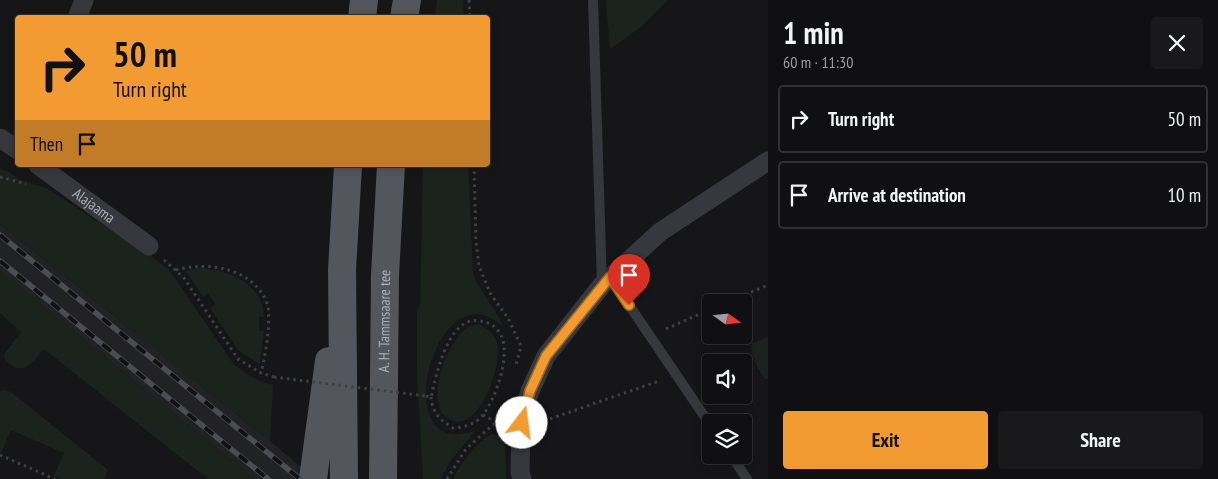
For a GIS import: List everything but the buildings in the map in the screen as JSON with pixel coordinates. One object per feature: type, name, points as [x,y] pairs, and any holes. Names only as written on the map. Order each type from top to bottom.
[{"type":"main road","points":[[362,15],[364,0]]},
{"type":"main road","points":[[404,15],[407,0]]},
{"type":"main road","points":[[344,479],[342,270],[348,167]]},
{"type":"main road","name":"A. H. Tammsaare tee","points":[[384,479],[385,275],[391,167]]},
{"type":"main road","points":[[313,479],[342,270]]},
{"type":"main road","points":[[385,275],[400,479]]},
{"type":"street","points":[[78,15],[84,0]]},
{"type":"street","points":[[0,138],[15,148]]},
{"type":"street","points":[[522,479],[520,472],[522,423],[530,391],[546,356],[606,281],[660,232],[768,161]]},
{"type":"street","name":"Alajaama","points":[[41,167],[149,246]]},
{"type":"lane","points":[[593,0],[606,281],[650,336],[703,414]]},
{"type":"lane","points":[[737,464],[747,479]]},
{"type":"path","points":[[469,0],[470,15]]},
{"type":"path","points":[[474,167],[476,242],[479,266],[490,293],[508,318],[521,346],[514,371]]},
{"type":"path","points":[[149,246],[184,278],[238,358],[261,373],[274,377],[431,397]]},
{"type":"path","points":[[176,270],[195,266],[219,267],[240,275],[257,289],[268,305],[266,346],[261,373]]},
{"type":"path","points":[[746,294],[768,285]]},
{"type":"path","points":[[650,336],[702,313]]},
{"type":"path","points":[[477,320],[488,322],[496,328],[501,335],[505,358],[497,388],[483,415],[472,423],[453,428],[438,418],[431,397],[442,356],[452,337],[465,322],[477,320]]},
{"type":"path","points":[[544,422],[676,375]]},
{"type":"path","points":[[446,479],[466,449],[496,422],[503,405]]},
{"type":"path","points":[[0,456],[55,479]]},
{"type":"shaded area","points":[[437,0],[463,0],[464,15],[435,15]]},
{"type":"shaded area","points":[[606,0],[668,0],[641,27],[610,49]]},
{"type":"shaded area","points":[[423,167],[468,167],[473,273],[501,321],[502,326],[478,314],[457,321],[440,341],[429,368],[426,396],[432,420],[448,433],[476,430],[449,463],[441,479],[423,479],[417,372],[417,310],[420,306]]},
{"type":"shaded area","points":[[0,169],[9,172],[18,179],[48,189],[168,269],[233,363],[252,377],[273,385],[270,441],[0,224]]},
{"type":"shaded area","points":[[0,224],[315,479],[254,479],[0,271]]},
{"type":"shaded area","points":[[199,268],[232,275],[242,280],[258,295],[264,317],[259,317],[259,330],[264,331],[260,364],[238,350],[210,308],[215,304],[208,293],[203,297],[186,271]]},
{"type":"shaded area","points":[[0,271],[254,479],[208,479],[44,349],[26,367],[16,368],[11,364],[4,358],[5,353],[21,332],[0,313]]},
{"type":"shaded area","points":[[479,324],[492,334],[497,343],[498,353],[493,380],[480,407],[471,416],[462,421],[451,420],[442,413],[438,401],[441,373],[446,358],[460,334],[469,326]]},
{"type":"shaded area","points":[[768,337],[768,379],[765,379],[755,362],[751,348],[752,343]]},
{"type":"shaded area","points":[[0,391],[11,392],[108,470],[104,479],[62,479],[54,476],[64,453],[11,430],[1,453]]},
{"type":"shaded area","points":[[492,434],[505,436],[506,479],[453,479],[460,466],[470,454]]},
{"type":"railway","points":[[0,235],[300,479]]},
{"type":"railway","points":[[0,261],[268,479]]},
{"type":"route","points":[[522,423],[530,391],[546,356],[610,277],[629,305]]}]
